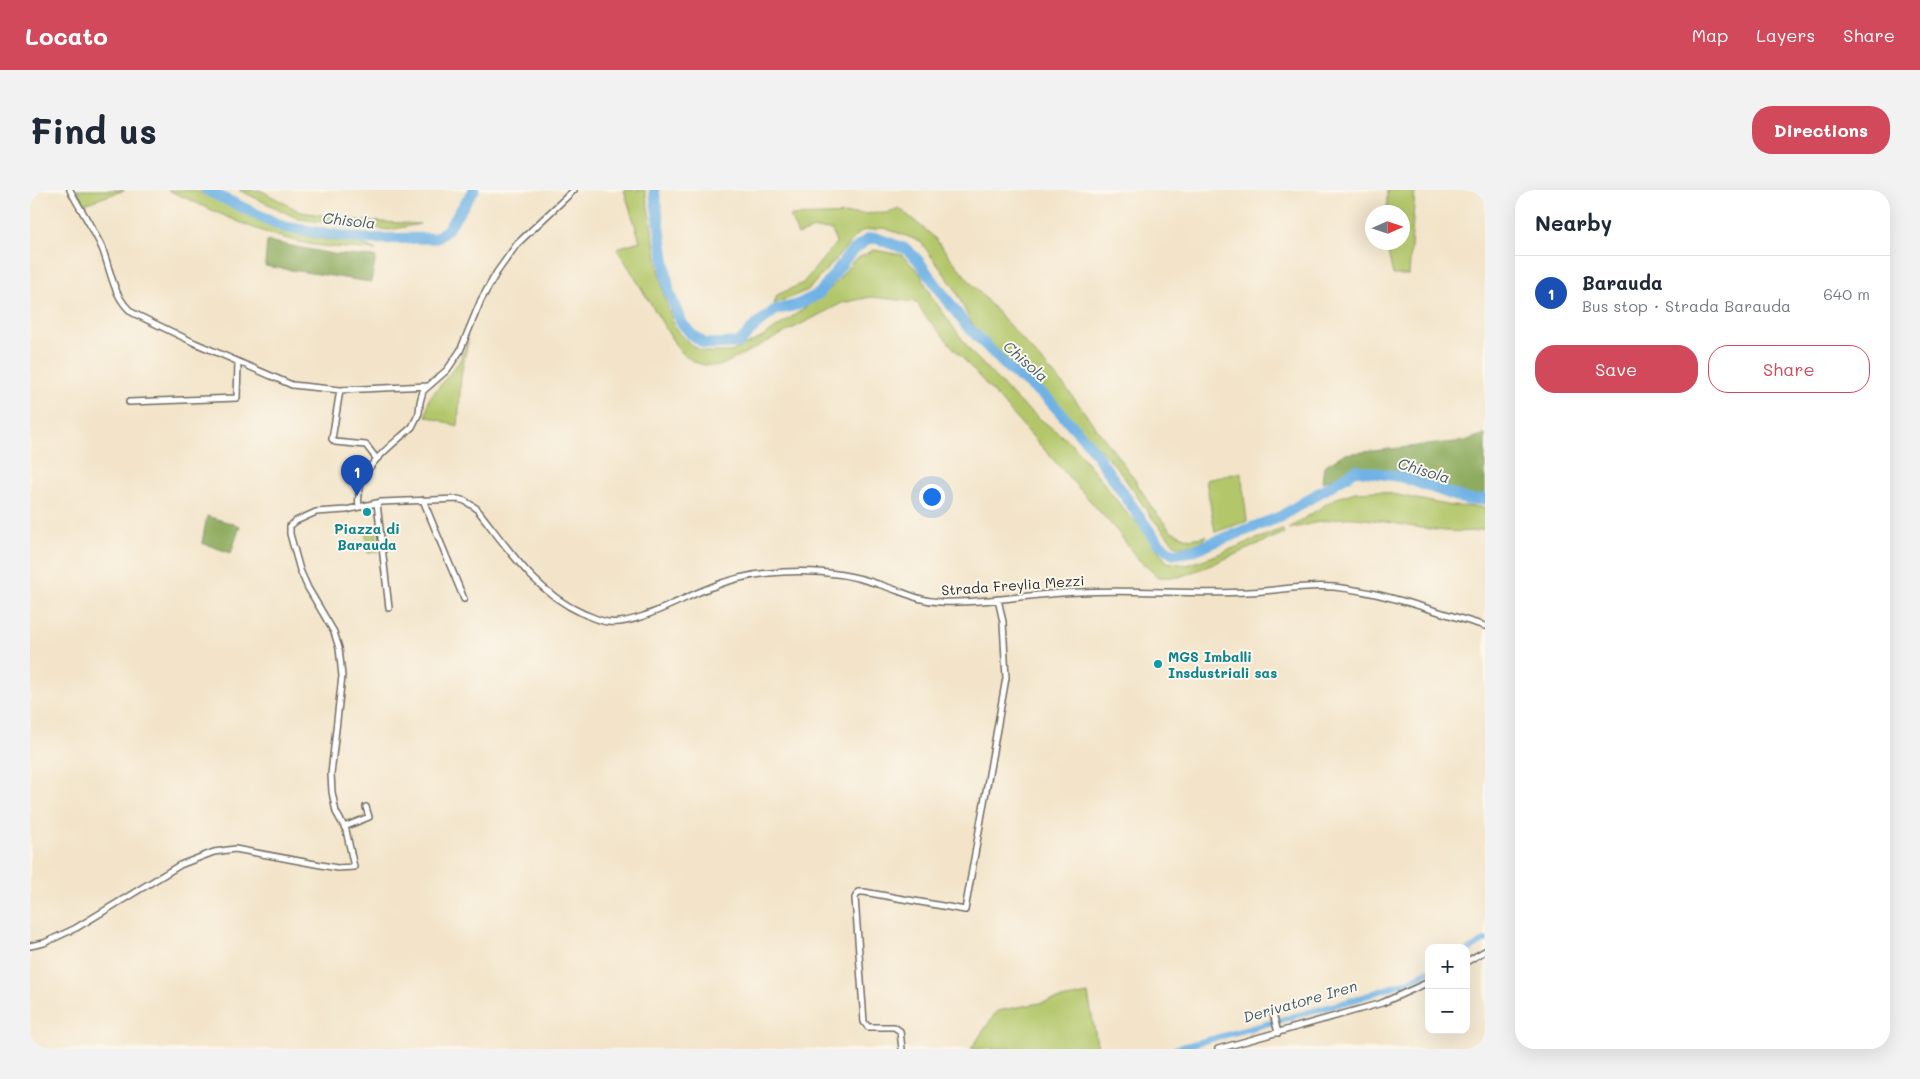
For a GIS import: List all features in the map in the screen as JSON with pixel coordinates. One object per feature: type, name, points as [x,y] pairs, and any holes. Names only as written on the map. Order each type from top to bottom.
[{"type":"street","points":[[70,190],[102,248],[113,282],[124,306],[195,343],[292,385],[340,390],[428,386]]},
{"type":"street","points":[[360,508],[359,492],[367,470],[376,458],[412,427],[419,413],[423,391],[447,370],[460,351],[481,300],[497,272],[517,244],[574,190]]},
{"type":"street","points":[[129,402],[237,398],[238,363]]},
{"type":"street","points":[[340,390],[332,439],[335,442],[366,445],[376,458]]},
{"type":"street","points":[[423,500],[464,599]]},
{"type":"street","name":"Strada Freylia Mezzi","points":[[344,826],[336,812],[331,774],[342,676],[339,648],[334,632],[308,588],[300,570],[290,534],[290,526],[296,521],[316,512],[360,508],[377,503],[465,500],[476,508],[535,582],[577,610],[607,622],[636,619],[712,587],[748,576],[792,571],[838,573],[877,583],[917,598],[936,602],[1080,592],[1251,592],[1314,585],[1376,594],[1485,626]]},
{"type":"street","points":[[377,503],[389,608]]},
{"type":"street","points":[[902,1049],[900,1032],[894,1027],[868,1027],[864,1022],[855,898],[858,892],[864,892],[965,910],[1006,678],[1003,622],[998,599]]},
{"type":"street","points":[[30,946],[44,943],[76,928],[180,865],[214,852],[235,849],[337,868],[354,867],[344,826],[369,817],[366,807]]},
{"type":"street","points":[[1470,960],[1485,951]]},
{"type":"street","points":[[1218,1049],[1382,1003],[1425,984]]},
{"type":"street","points":[[1273,1013],[1278,1031]]},
{"type":"green space","points":[[76,190],[125,190],[84,204]]},
{"type":"green space","points":[[168,190],[195,190],[277,229],[316,238],[362,244],[376,250],[315,245],[277,236],[258,230]]},
{"type":"green space","points":[[239,190],[260,190],[301,212],[365,221],[420,224],[389,230],[299,219]]},
{"type":"green space","points":[[624,190],[645,190],[664,297],[676,329],[691,345],[704,352],[731,352],[763,337],[833,286],[854,260],[874,250],[902,255],[920,273],[931,296],[972,353],[1020,403],[1072,444],[1124,510],[1141,527],[1167,562],[1187,565],[1282,529],[1284,533],[1179,577],[1158,577],[1137,558],[1118,532],[925,316],[917,302],[871,297],[842,303],[720,366],[692,361],[678,349],[617,248],[640,241]]},
{"type":"green space","points":[[1387,190],[1415,190],[1409,275],[1393,275],[1388,250],[1410,250],[1410,205],[1387,205]]},
{"type":"green space","points":[[899,208],[934,237],[971,283],[1067,389],[1133,477],[1152,508],[1171,531],[1190,539],[1207,536],[1196,546],[1176,546],[1152,518],[1119,470],[1073,420],[989,343],[970,321],[954,287],[920,241],[884,228],[861,231],[808,290],[774,304],[777,295],[803,283],[836,243],[832,230],[814,229],[798,235],[790,216],[886,213]]},
{"type":"green space","points":[[267,241],[332,254],[376,257],[371,282],[265,266]]},
{"type":"green space","points":[[468,341],[461,375],[458,426],[426,416],[429,399],[459,362]]},
{"type":"green space","points":[[1485,434],[1485,499],[1468,500],[1406,473],[1356,470],[1322,482],[1324,466],[1344,454],[1465,441]]},
{"type":"green space","points":[[1241,472],[1247,521],[1215,532],[1206,480]]},
{"type":"green space","points":[[1377,491],[1451,506],[1485,507],[1485,529],[1455,532],[1348,518],[1288,529],[1334,499],[1355,492]]},
{"type":"green space","points":[[207,516],[240,526],[231,553],[202,543]]},
{"type":"green space","points":[[376,526],[378,552],[368,553],[365,527]]},
{"type":"green space","points":[[1088,994],[1098,1049],[971,1049],[997,1011]]},
{"type":"waterway","name":"Chisola","points":[[206,190],[284,227],[362,239],[436,238],[447,230],[474,190]]},
{"type":"waterway","name":"Chisola","points":[[654,190],[669,292],[681,322],[691,334],[705,344],[739,343],[755,326],[775,310],[797,305],[819,294],[850,253],[868,239],[876,238],[906,249],[917,259],[965,324],[1010,370],[1048,399],[1089,444],[1157,542],[1173,554],[1191,551],[1280,517],[1356,470],[1402,477],[1468,500],[1485,499]]},
{"type":"waterway","name":"Derivatore Iren","points":[[1470,949],[1485,940]]},
{"type":"waterway","name":"Derivatore Iren","points":[[1175,1049],[1357,999],[1409,981],[1425,973]]},
{"type":"place","name":"Barauda","points":[[357,496]]},
{"type":"place","name":"Piazza di Barauda","points":[[367,512]]},
{"type":"place","name":"MGS Imballi Insdustriali sas","points":[[1158,664]]}]
